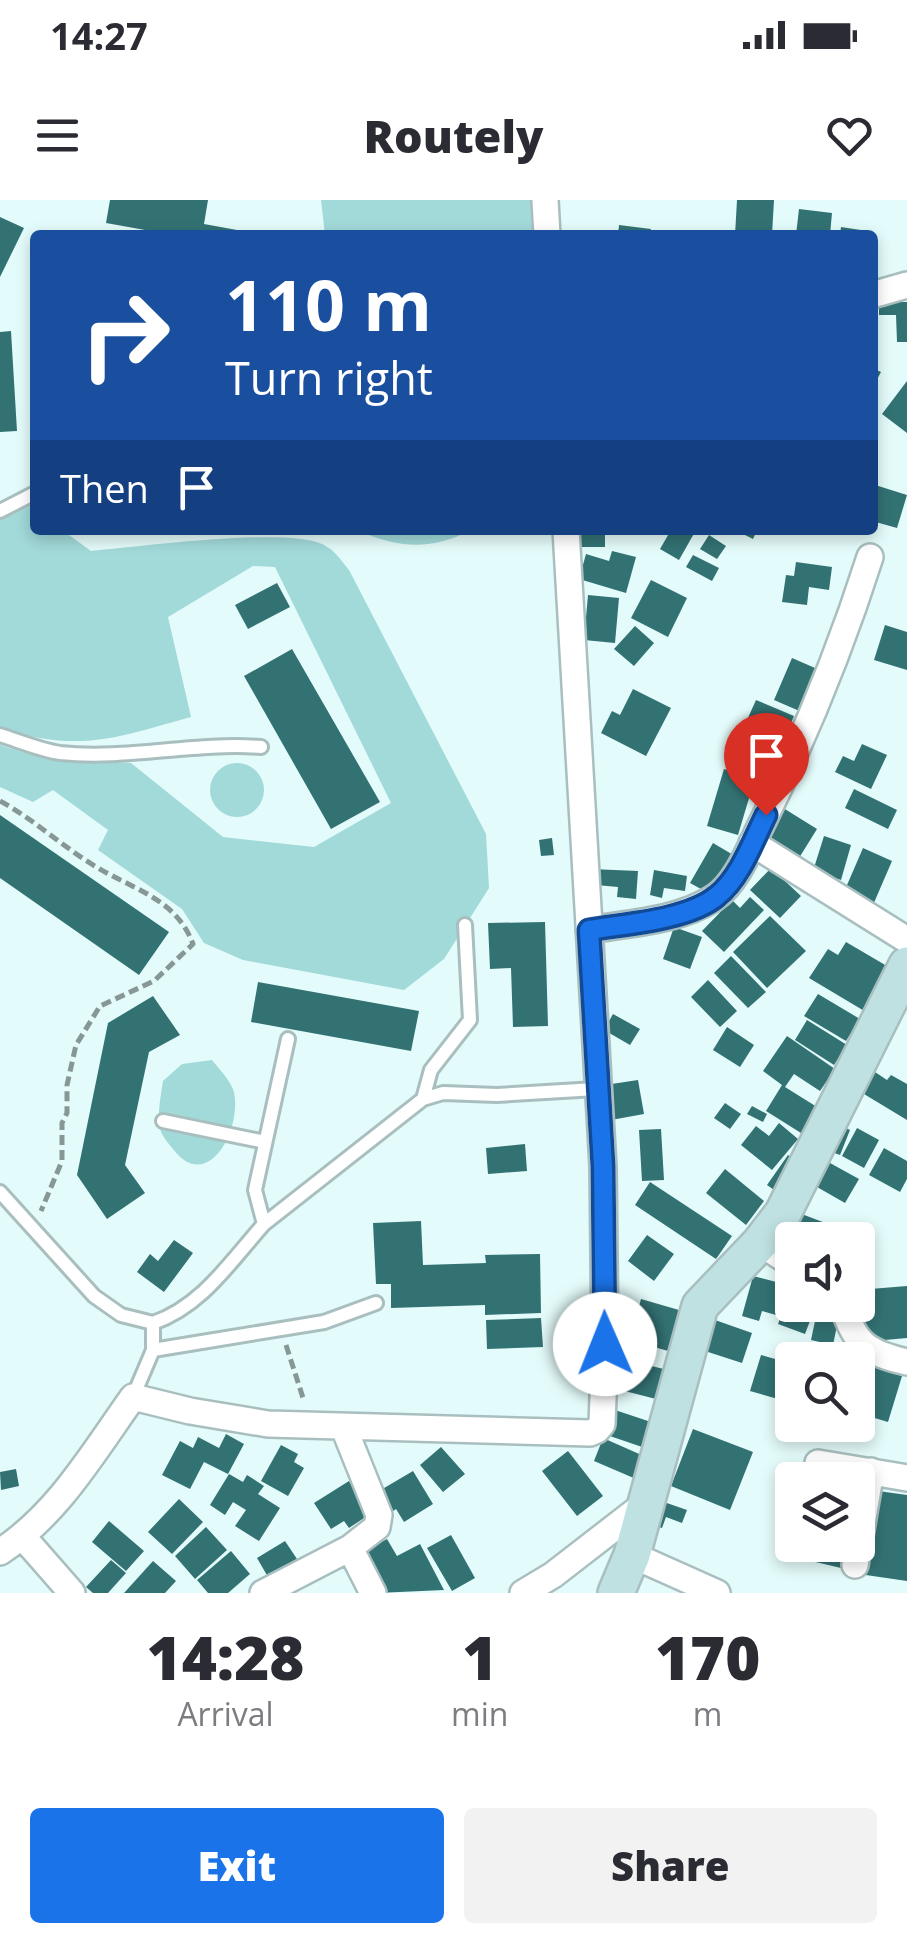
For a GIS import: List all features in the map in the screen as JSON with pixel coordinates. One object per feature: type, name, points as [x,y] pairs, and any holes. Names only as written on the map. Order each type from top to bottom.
[{"type":"street","points":[[544,200],[547,230]]},
{"type":"street","points":[[878,293],[907,284]]},
{"type":"street","points":[[0,1552],[23,1538],[53,1508],[132,1398],[268,1424],[590,1433],[598,1430],[603,1419],[605,1344],[603,1166],[566,535]]},
{"type":"street","points":[[589,930],[673,916],[717,896],[736,873],[842,645],[870,557]]},
{"type":"street","points":[[752,843],[907,940]]},
{"type":"street","points":[[616,1593],[632,1556],[700,1306],[760,1243],[782,1213],[907,965]]},
{"type":"street","points":[[760,1243],[775,1253]]},
{"type":"street","points":[[847,1322],[860,1344],[884,1357],[907,1362]]},
{"type":"street","points":[[263,1593],[350,1548],[377,1528],[379,1514],[344,1428]]},
{"type":"street","points":[[875,1472],[907,1478]]},
{"type":"street","points":[[524,1593],[646,1503]]},
{"type":"street","points":[[23,1538],[72,1593]]},
{"type":"street","points":[[350,1548],[374,1593]]},
{"type":"street","points":[[632,1556],[717,1593]]},
{"type":"lane","points":[[0,511],[30,496]]},
{"type":"lane","points":[[0,735],[56,752],[122,754],[220,744],[261,747]]},
{"type":"lane","points":[[422,1099],[431,1070],[470,1020],[465,924]]},
{"type":"lane","points":[[264,1224],[254,1190],[288,1039]]},
{"type":"lane","points":[[0,1192],[94,1296],[122,1315],[153,1324],[175,1316],[198,1299],[264,1224],[422,1099],[443,1093],[497,1095],[596,1089]]},
{"type":"lane","points":[[162,1121],[265,1142]]},
{"type":"lane","points":[[153,1350],[324,1322],[376,1303]]},
{"type":"lane","points":[[132,1398],[153,1350],[153,1324]]},
{"type":"path","points":[[0,801],[99,868],[144,889],[180,920],[193,944],[154,981],[100,1006],[76,1045],[67,1085],[67,1113],[62,1123],[62,1161],[46,1205],[35,1217]]},
{"type":"path","points":[[280,1328],[312,1426]]},
{"type":"shaded area","points":[[321,200],[531,200],[533,230],[324,230]]},
{"type":"shaded area","points":[[28,502],[30,535],[69,535],[91,551],[276,537],[322,544],[337,555],[349,570],[486,834],[489,888],[444,959],[404,990],[243,960],[204,943],[182,909],[98,850],[108,830],[53,790],[33,802],[0,787],[0,745],[29,754],[131,763],[223,837],[314,847],[391,803],[275,567],[253,566],[168,617],[191,717],[97,740],[53,740],[0,729],[0,512]]},
{"type":"shaded area","points":[[370,535],[461,535],[428,544],[386,541]]},
{"type":"shaded area","points":[[237,763],[256,771],[264,790],[256,809],[237,817],[218,809],[210,790],[218,771]]},
{"type":"shaded area","points":[[212,1060],[234,1092],[233,1124],[219,1152],[198,1165],[186,1161],[162,1134],[160,1098],[163,1081],[182,1064]]},
{"type":"building","points":[[110,200],[208,200],[204,224],[237,230],[145,230],[106,223]]},
{"type":"building","points":[[737,200],[774,200],[772,230],[735,230]]},
{"type":"building","points":[[799,209],[832,213],[830,230],[797,230]]},
{"type":"building","points":[[0,217],[24,228],[0,277]]},
{"type":"building","points":[[619,225],[651,229],[651,230],[618,230]]},
{"type":"building","points":[[879,302],[907,302],[907,342],[897,342],[896,315],[879,315]]},
{"type":"building","points":[[11,331],[17,431],[0,432],[0,332]]},
{"type":"building","points":[[907,381],[907,433],[882,414]]},
{"type":"building","points":[[878,486],[907,495],[897,528],[878,523]]},
{"type":"building","points":[[574,535],[605,535],[605,547],[574,547]]},
{"type":"building","points":[[668,535],[693,535],[679,560],[660,549]]},
{"type":"building","points":[[709,535],[726,546],[717,559],[700,549]]},
{"type":"building","points":[[612,551],[636,557],[626,593],[579,579],[586,554],[609,561]]},
{"type":"building","points":[[693,555],[719,568],[712,581],[686,567]]},
{"type":"building","points":[[796,562],[832,567],[829,590],[809,587],[807,605],[782,602],[786,575],[794,576]]},
{"type":"building","points":[[651,580],[687,598],[668,637],[631,618]]},
{"type":"building","points":[[277,583],[290,607],[248,629],[235,605]]},
{"type":"building","points":[[588,595],[619,598],[615,643],[584,640]]},
{"type":"building","points":[[885,625],[907,632],[907,670],[874,660]]},
{"type":"building","points":[[635,626],[654,643],[634,666],[614,649]]},
{"type":"building","points":[[292,649],[380,802],[331,829],[244,676]]},
{"type":"building","points":[[792,658],[822,671],[804,713],[774,700]]},
{"type":"building","points":[[633,689],[671,708],[646,756],[601,733],[612,711],[620,715]]},
{"type":"building","points":[[756,700],[794,716],[778,754],[739,738]]},
{"type":"building","points":[[862,744],[887,755],[871,789],[835,772],[843,756],[854,761]]},
{"type":"building","points":[[724,769],[755,778],[738,835],[707,826]]},
{"type":"building","points":[[854,789],[897,810],[888,829],[845,808]]},
{"type":"building","points":[[780,806],[817,829],[799,858],[761,835]]},
{"type":"building","points":[[0,815],[169,932],[139,975],[0,878]]},
{"type":"building","points":[[824,836],[851,845],[841,880],[813,871]]},
{"type":"building","points":[[552,838],[554,855],[541,856],[539,840]]},
{"type":"building","points":[[713,843],[735,856],[712,895],[690,883]]},
{"type":"building","points":[[863,848],[892,861],[873,905],[844,892]]},
{"type":"building","points":[[771,868],[801,896],[780,918],[750,890]]},
{"type":"building","points":[[591,869],[638,871],[636,899],[617,897],[618,887],[596,885]]},
{"type":"building","points":[[654,870],[687,876],[685,891],[664,888],[662,898],[650,895]]},
{"type":"building","points":[[750,897],[764,910],[724,952],[702,931],[732,900],[740,908]]},
{"type":"building","points":[[770,916],[806,951],[767,988],[733,952]]},
{"type":"building","points":[[545,922],[548,1026],[513,1027],[511,968],[490,969],[488,923]]},
{"type":"building","points":[[674,927],[702,937],[690,969],[663,959]]},
{"type":"building","points":[[846,942],[892,969],[866,1012],[809,978],[828,949],[838,955]]},
{"type":"building","points":[[731,956],[766,992],[748,1008],[714,973]]},
{"type":"building","points":[[708,980],[737,1011],[720,1027],[691,997]]},
{"type":"building","points":[[258,982],[419,1011],[411,1051],[251,1022]]},
{"type":"building","points":[[818,994],[860,1019],[846,1041],[804,1016]]},
{"type":"building","points":[[153,996],[180,1035],[149,1052],[125,1165],[145,1193],[107,1219],[77,1175],[108,1023]]},
{"type":"building","points":[[613,1014],[640,1029],[630,1045],[604,1030]]},
{"type":"building","points":[[807,1020],[847,1045],[834,1065],[795,1040]]},
{"type":"building","points":[[727,1027],[754,1045],[740,1067],[713,1050]]},
{"type":"building","points":[[787,1036],[835,1069],[820,1091],[794,1074],[785,1087],[817,1107],[801,1133],[766,1111],[782,1085],[763,1071]]},
{"type":"building","points":[[872,1070],[887,1080],[891,1075],[907,1084],[907,1120],[859,1091]]},
{"type":"building","points":[[638,1080],[644,1114],[611,1120],[605,1085]]},
{"type":"building","points":[[725,1103],[741,1114],[730,1129],[714,1118]]},
{"type":"building","points":[[752,1106],[767,1114],[763,1122],[747,1114]]},
{"type":"building","points":[[779,1123],[798,1139],[772,1170],[741,1145],[756,1126],[769,1136]]},
{"type":"building","points":[[840,1125],[850,1130],[840,1155],[829,1151]]},
{"type":"building","points":[[857,1128],[879,1140],[864,1168],[842,1156]]},
{"type":"building","points":[[661,1129],[664,1180],[642,1181],[639,1130]]},
{"type":"building","points":[[525,1144],[527,1171],[488,1174],[486,1148]]},
{"type":"building","points":[[884,1148],[907,1161],[907,1179],[900,1192],[869,1175]]},
{"type":"building","points":[[788,1155],[799,1162],[777,1192],[767,1185]]},
{"type":"building","points":[[830,1163],[859,1179],[845,1203],[817,1187]]},
{"type":"building","points":[[725,1169],[764,1201],[746,1225],[706,1193]]},
{"type":"building","points":[[650,1182],[732,1236],[716,1259],[635,1205]]},
{"type":"building","points":[[799,1213],[823,1222],[795,1222]]},
{"type":"building","points":[[421,1221],[423,1265],[486,1263],[485,1255],[540,1254],[541,1313],[485,1315],[485,1305],[391,1308],[391,1284],[376,1284],[373,1223]]},
{"type":"building","points":[[647,1235],[674,1254],[654,1281],[628,1261]]},
{"type":"building","points":[[174,1240],[193,1253],[164,1292],[137,1272],[150,1254],[158,1261]]},
{"type":"building","points":[[753,1276],[775,1282],[775,1315],[762,1311],[759,1321],[742,1316]]},
{"type":"building","points":[[907,1286],[907,1338],[863,1342],[861,1322],[875,1322],[875,1289]]},
{"type":"building","points":[[641,1299],[679,1310],[668,1351],[630,1340]]},
{"type":"building","points":[[541,1318],[543,1347],[487,1349],[486,1320]]},
{"type":"building","points":[[715,1320],[752,1333],[742,1363],[705,1351]]},
{"type":"building","points":[[779,1322],[810,1322],[805,1334]]},
{"type":"building","points":[[815,1322],[838,1322],[834,1342],[811,1340]]},
{"type":"building","points":[[761,1355],[775,1359],[775,1398],[750,1391]]},
{"type":"building","points":[[617,1358],[664,1369],[656,1399],[609,1387]]},
{"type":"building","points":[[875,1368],[902,1376],[888,1422],[875,1418]]},
{"type":"building","points":[[612,1409],[654,1423],[645,1448],[604,1434]]},
{"type":"building","points":[[693,1429],[753,1452],[730,1510],[671,1486]]},
{"type":"building","points":[[226,1434],[244,1444],[228,1474],[204,1462],[190,1489],[162,1475],[180,1441],[193,1448],[198,1437],[219,1448]]},
{"type":"building","points":[[603,1438],[646,1457],[636,1479],[594,1461]]},
{"type":"building","points":[[281,1445],[298,1454],[294,1462],[304,1468],[288,1496],[261,1481]]},
{"type":"building","points":[[441,1447],[465,1474],[443,1492],[420,1465]]},
{"type":"building","points":[[568,1451],[603,1496],[577,1516],[542,1471]]},
{"type":"building","points":[[16,1469],[19,1486],[1,1490],[0,1472]]},
{"type":"building","points":[[413,1471],[433,1504],[404,1522],[396,1509],[387,1515],[374,1494]]},
{"type":"building","points":[[229,1474],[243,1482],[247,1475],[264,1486],[258,1494],[280,1508],[259,1541],[235,1526],[246,1510],[233,1502],[225,1515],[210,1505]]},
{"type":"building","points":[[349,1481],[370,1514],[349,1528],[344,1521],[331,1529],[314,1503]]},
{"type":"building","points":[[875,1491],[907,1495],[907,1581],[859,1574],[861,1562],[875,1562]]},
{"type":"building","points":[[179,1499],[203,1522],[172,1554],[148,1532]]},
{"type":"building","points":[[661,1501],[687,1510],[682,1523],[666,1517],[662,1528],[652,1525]]},
{"type":"building","points":[[109,1521],[144,1551],[126,1571],[92,1542]]},
{"type":"building","points":[[206,1527],[227,1550],[195,1579],[175,1556]]},
{"type":"building","points":[[451,1535],[475,1578],[452,1591],[427,1548]]},
{"type":"building","points":[[387,1539],[397,1556],[420,1544],[444,1590],[377,1593],[357,1555]]},
{"type":"building","points":[[285,1541],[297,1559],[268,1577],[257,1558]]},
{"type":"building","points":[[231,1551],[250,1574],[228,1593],[208,1593],[197,1580]]},
{"type":"building","points":[[111,1560],[126,1573],[108,1593],[93,1593],[86,1587]]},
{"type":"building","points":[[153,1561],[176,1581],[165,1593],[124,1593]]},
{"type":"building","points":[[816,1562],[843,1562],[841,1568]]},
{"type":"route","points":[[605,1344],[603,1166],[589,930],[673,916],[717,896],[736,873],[766,815]]}]
